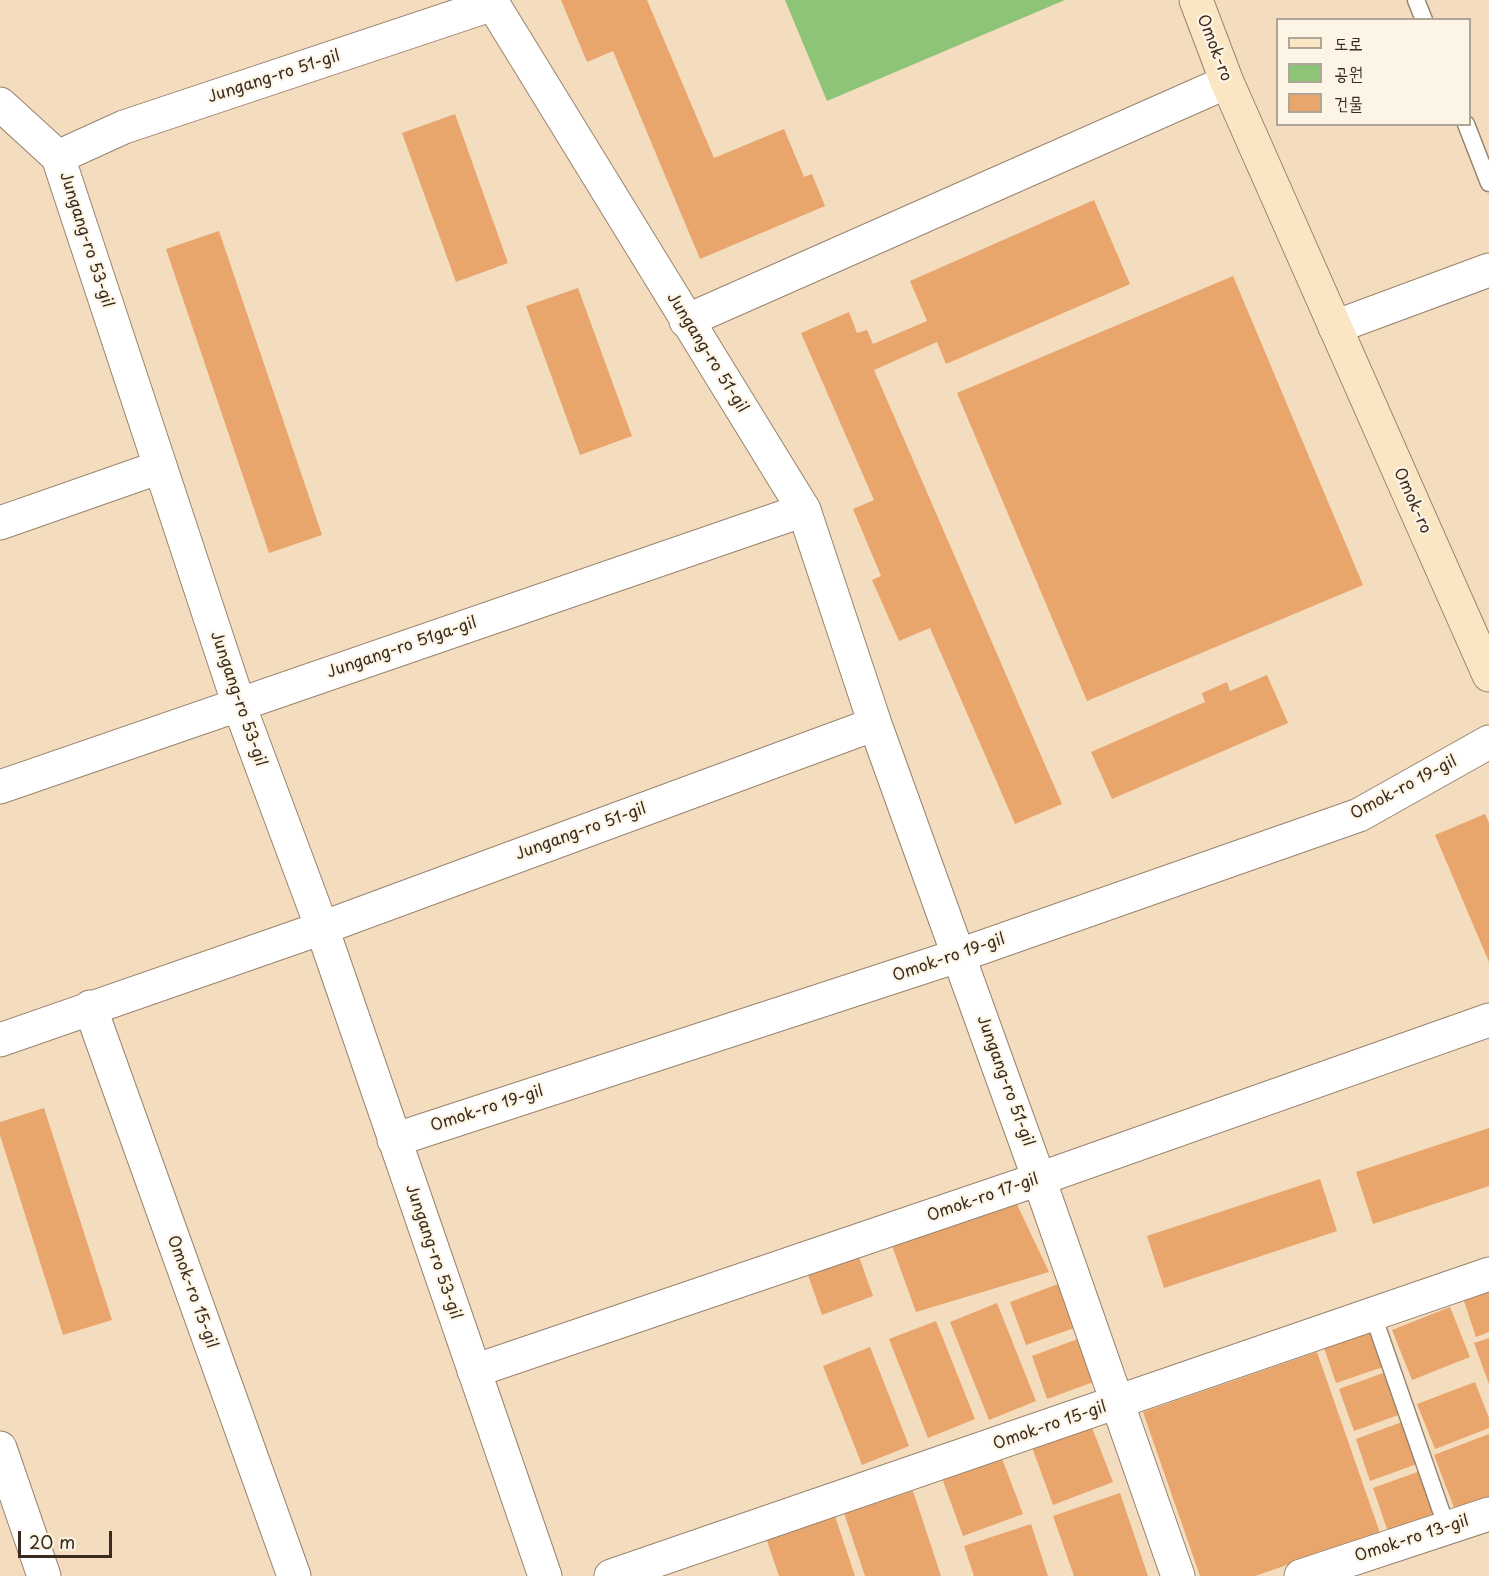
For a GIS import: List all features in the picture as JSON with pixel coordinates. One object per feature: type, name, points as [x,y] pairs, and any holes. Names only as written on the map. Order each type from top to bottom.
[{"type":"main road","name":"Omok-ro","points":[[1196,0],[1227,82],[1489,675]]},
{"type":"street","name":"Jungang-ro 51-gil","points":[[58,158],[124,127],[493,2],[686,321],[804,510],[875,724],[1040,1179],[1178,1576]]},
{"type":"street","points":[[686,321],[1227,82]]},
{"type":"street","name":"Jungang-ro 53-gil","points":[[0,104],[58,158],[238,705],[321,928],[545,1576]]},
{"type":"street","points":[[1335,327],[1489,270]]},
{"type":"street","points":[[0,523],[160,467]]},
{"type":"street","name":"Jungang-ro 51ga-gil","points":[[0,787],[804,510]]},
{"type":"street","name":"Jungang-ro 51-gil","points":[[321,928],[875,724]]},
{"type":"street","name":"Omok-ro 19-gil","points":[[394,1140],[960,955],[1359,815],[1489,741]]},
{"type":"street","points":[[0,1040],[321,928]]},
{"type":"street","name":"Omok-ro 15-gil","points":[[90,1007],[294,1576]]},
{"type":"street","name":"Omok-ro 17-gil","points":[[474,1371],[1040,1179],[1489,1020]]},
{"type":"street","name":"Omok-ro 15-gil","points":[[611,1576],[1489,1274]]},
{"type":"street","points":[[0,1448],[44,1576]]},
{"type":"street","name":"Omok-ro 13-gil","points":[[1301,1576],[1489,1514]]},
{"type":"lane","points":[[1416,0],[1423,18]]},
{"type":"lane","points":[[1467,126],[1489,183]]},
{"type":"lane","points":[[1372,1315],[1447,1528]]},
{"type":"green space","points":[[785,0],[1065,0],[827,101]]},
{"type":"building","points":[[561,0],[647,0],[714,158],[784,129],[804,177],[812,174],[825,206],[700,259],[613,51],[587,62]]},
{"type":"building","points":[[455,114],[508,263],[456,282],[402,133]]},
{"type":"building","points":[[1094,200],[1130,284],[946,364],[937,342],[874,370],[1062,804],[1015,824],[930,628],[899,641],[872,580],[881,576],[853,509],[874,500],[801,333],[849,312],[857,333],[867,330],[873,344],[927,321],[910,281]]},
{"type":"building","points":[[219,231],[322,535],[269,553],[166,249]]},
{"type":"building","points":[[1233,276],[1363,585],[1087,701],[957,393]]},
{"type":"building","points":[[578,288],[632,436],[580,455],[526,306]]},
{"type":"building","points":[[1267,675],[1288,723],[1112,799],[1091,752],[1205,702],[1202,693],[1227,682],[1230,691]]},
{"type":"building","points":[[1485,814],[1489,823],[1489,962],[1435,835]]},
{"type":"building","points":[[44,1108],[112,1320],[63,1335],[0,1135],[0,1122]]},
{"type":"building","points":[[1489,1128],[1489,1186],[1373,1224],[1356,1172]]},
{"type":"building","points":[[1320,1179],[1337,1231],[1164,1288],[1147,1236]]},
{"type":"building","points":[[1013,1196],[1049,1272],[916,1312],[891,1243]]},
{"type":"building","points":[[858,1254],[873,1296],[822,1315],[807,1272]]},
{"type":"building","points":[[1061,1283],[1077,1327],[1026,1345],[1010,1302]]},
{"type":"building","points":[[1489,1285],[1489,1332],[1476,1337],[1462,1295]]},
{"type":"building","points":[[997,1303],[1036,1401],[989,1420],[950,1322]]},
{"type":"building","points":[[1450,1307],[1470,1357],[1412,1380],[1392,1330]]},
{"type":"building","points":[[936,1321],[975,1419],[928,1438],[889,1339]]},
{"type":"building","points":[[1369,1325],[1383,1367],[1336,1383],[1322,1342]]},
{"type":"building","points":[[1083,1337],[1099,1380],[1047,1399],[1032,1356]]},
{"type":"building","points":[[1489,1338],[1489,1384],[1474,1343]]},
{"type":"building","points":[[870,1347],[909,1446],[862,1465],[823,1366]]},
{"type":"building","points":[[1317,1352],[1380,1533],[1255,1576],[1200,1576],[1143,1412]]},
{"type":"building","points":[[1386,1372],[1401,1414],[1354,1431],[1339,1389]]},
{"type":"building","points":[[1475,1382],[1489,1418],[1489,1428],[1435,1449],[1417,1404]]},
{"type":"building","points":[[1402,1422],[1417,1464],[1370,1481],[1356,1439]]},
{"type":"building","points":[[1091,1425],[1113,1482],[1053,1505],[1032,1447]]},
{"type":"building","points":[[1489,1434],[1489,1500],[1456,1513],[1434,1455]]},
{"type":"building","points":[[1001,1456],[1023,1514],[963,1536],[942,1478]]},
{"type":"building","points":[[1420,1471],[1435,1515],[1388,1532],[1373,1488]]},
{"type":"building","points":[[913,1491],[941,1576],[865,1576],[844,1513]]},
{"type":"building","points":[[1120,1493],[1148,1576],[1074,1576],[1053,1516]]},
{"type":"building","points":[[835,1516],[855,1576],[779,1576],[766,1538]]},
{"type":"building","points":[[1031,1524],[1048,1576],[974,1576],[964,1546]]}]
